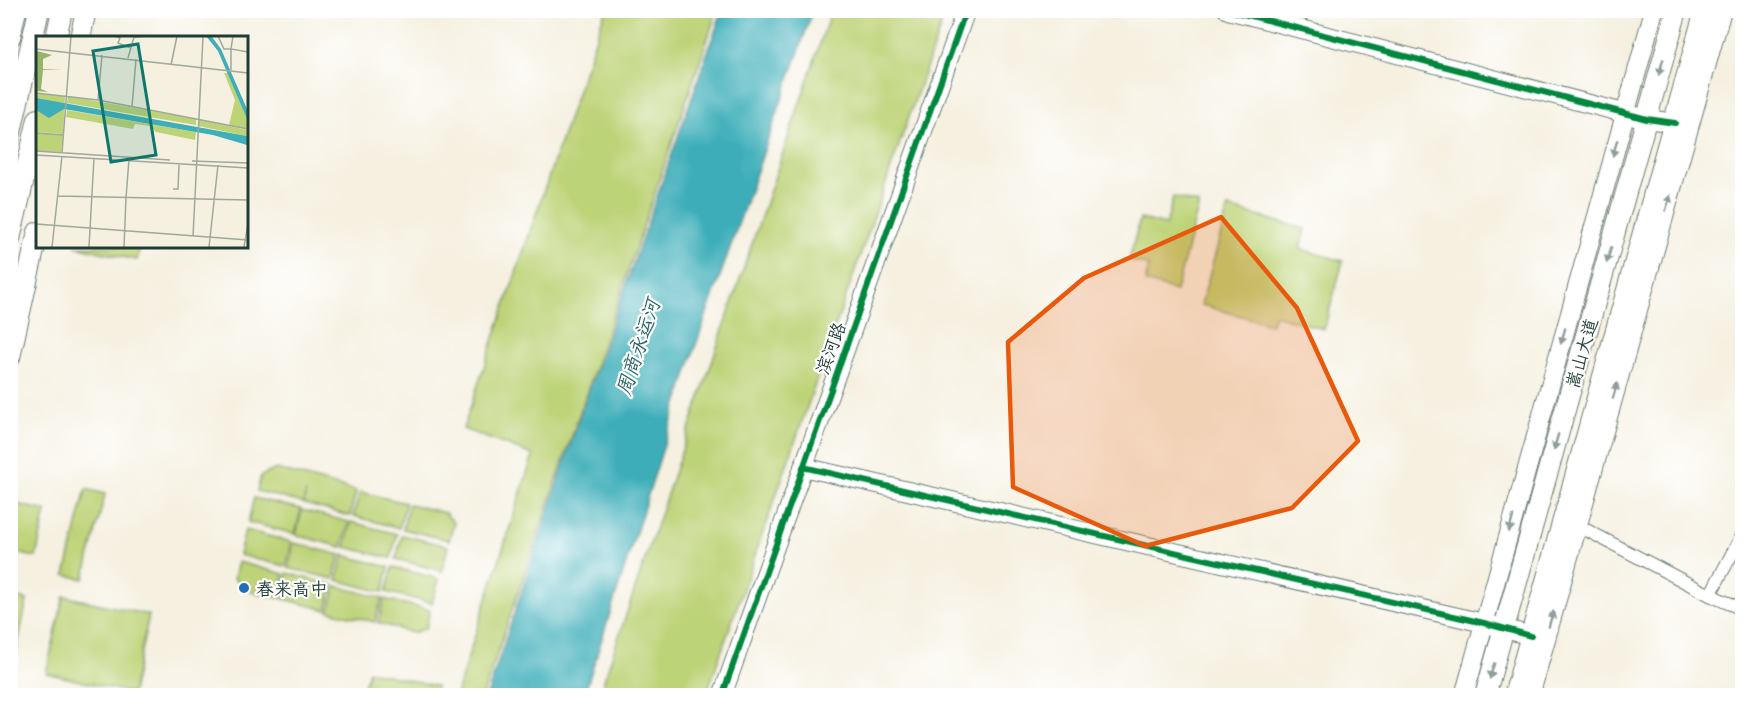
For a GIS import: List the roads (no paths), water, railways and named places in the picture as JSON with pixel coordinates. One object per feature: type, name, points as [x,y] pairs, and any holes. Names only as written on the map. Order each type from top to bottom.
[{"type":"main road","points":[[10,37],[16,10]]},
{"type":"main road","points":[[10,136],[39,10]]},
{"type":"main road","points":[[56,36],[62,10]]},
{"type":"main road","points":[[80,36],[86,10]]},
{"type":"main road","name":"嵩山大道","points":[[1485,696],[1677,10]]},
{"type":"main road","name":"嵩山大道","points":[[1514,696],[1531,636],[1570,522],[1705,10]]},
{"type":"main road","points":[[10,239],[36,128]]},
{"type":"main road","points":[[10,357],[36,241]]},
{"type":"street","name":"滨河路","points":[[722,696],[966,10]]},
{"type":"street","points":[[1228,10],[1647,119],[1675,123]]},
{"type":"street","points":[[1464,696],[1654,10]]},
{"type":"street","points":[[1530,696],[1570,522],[1722,10]]},
{"type":"street","points":[[803,467],[1484,623],[1531,636]]},
{"type":"street","points":[[1570,522],[1710,595],[1743,609]]},
{"type":"street","points":[[1710,595],[1743,536]]},
{"type":"water","name":"周商永运河","points":[[722,11],[813,11],[696,345],[584,695],[487,695],[582,410]]},
{"type":"place","name":"春来高中","points":[[244,588]]}]
